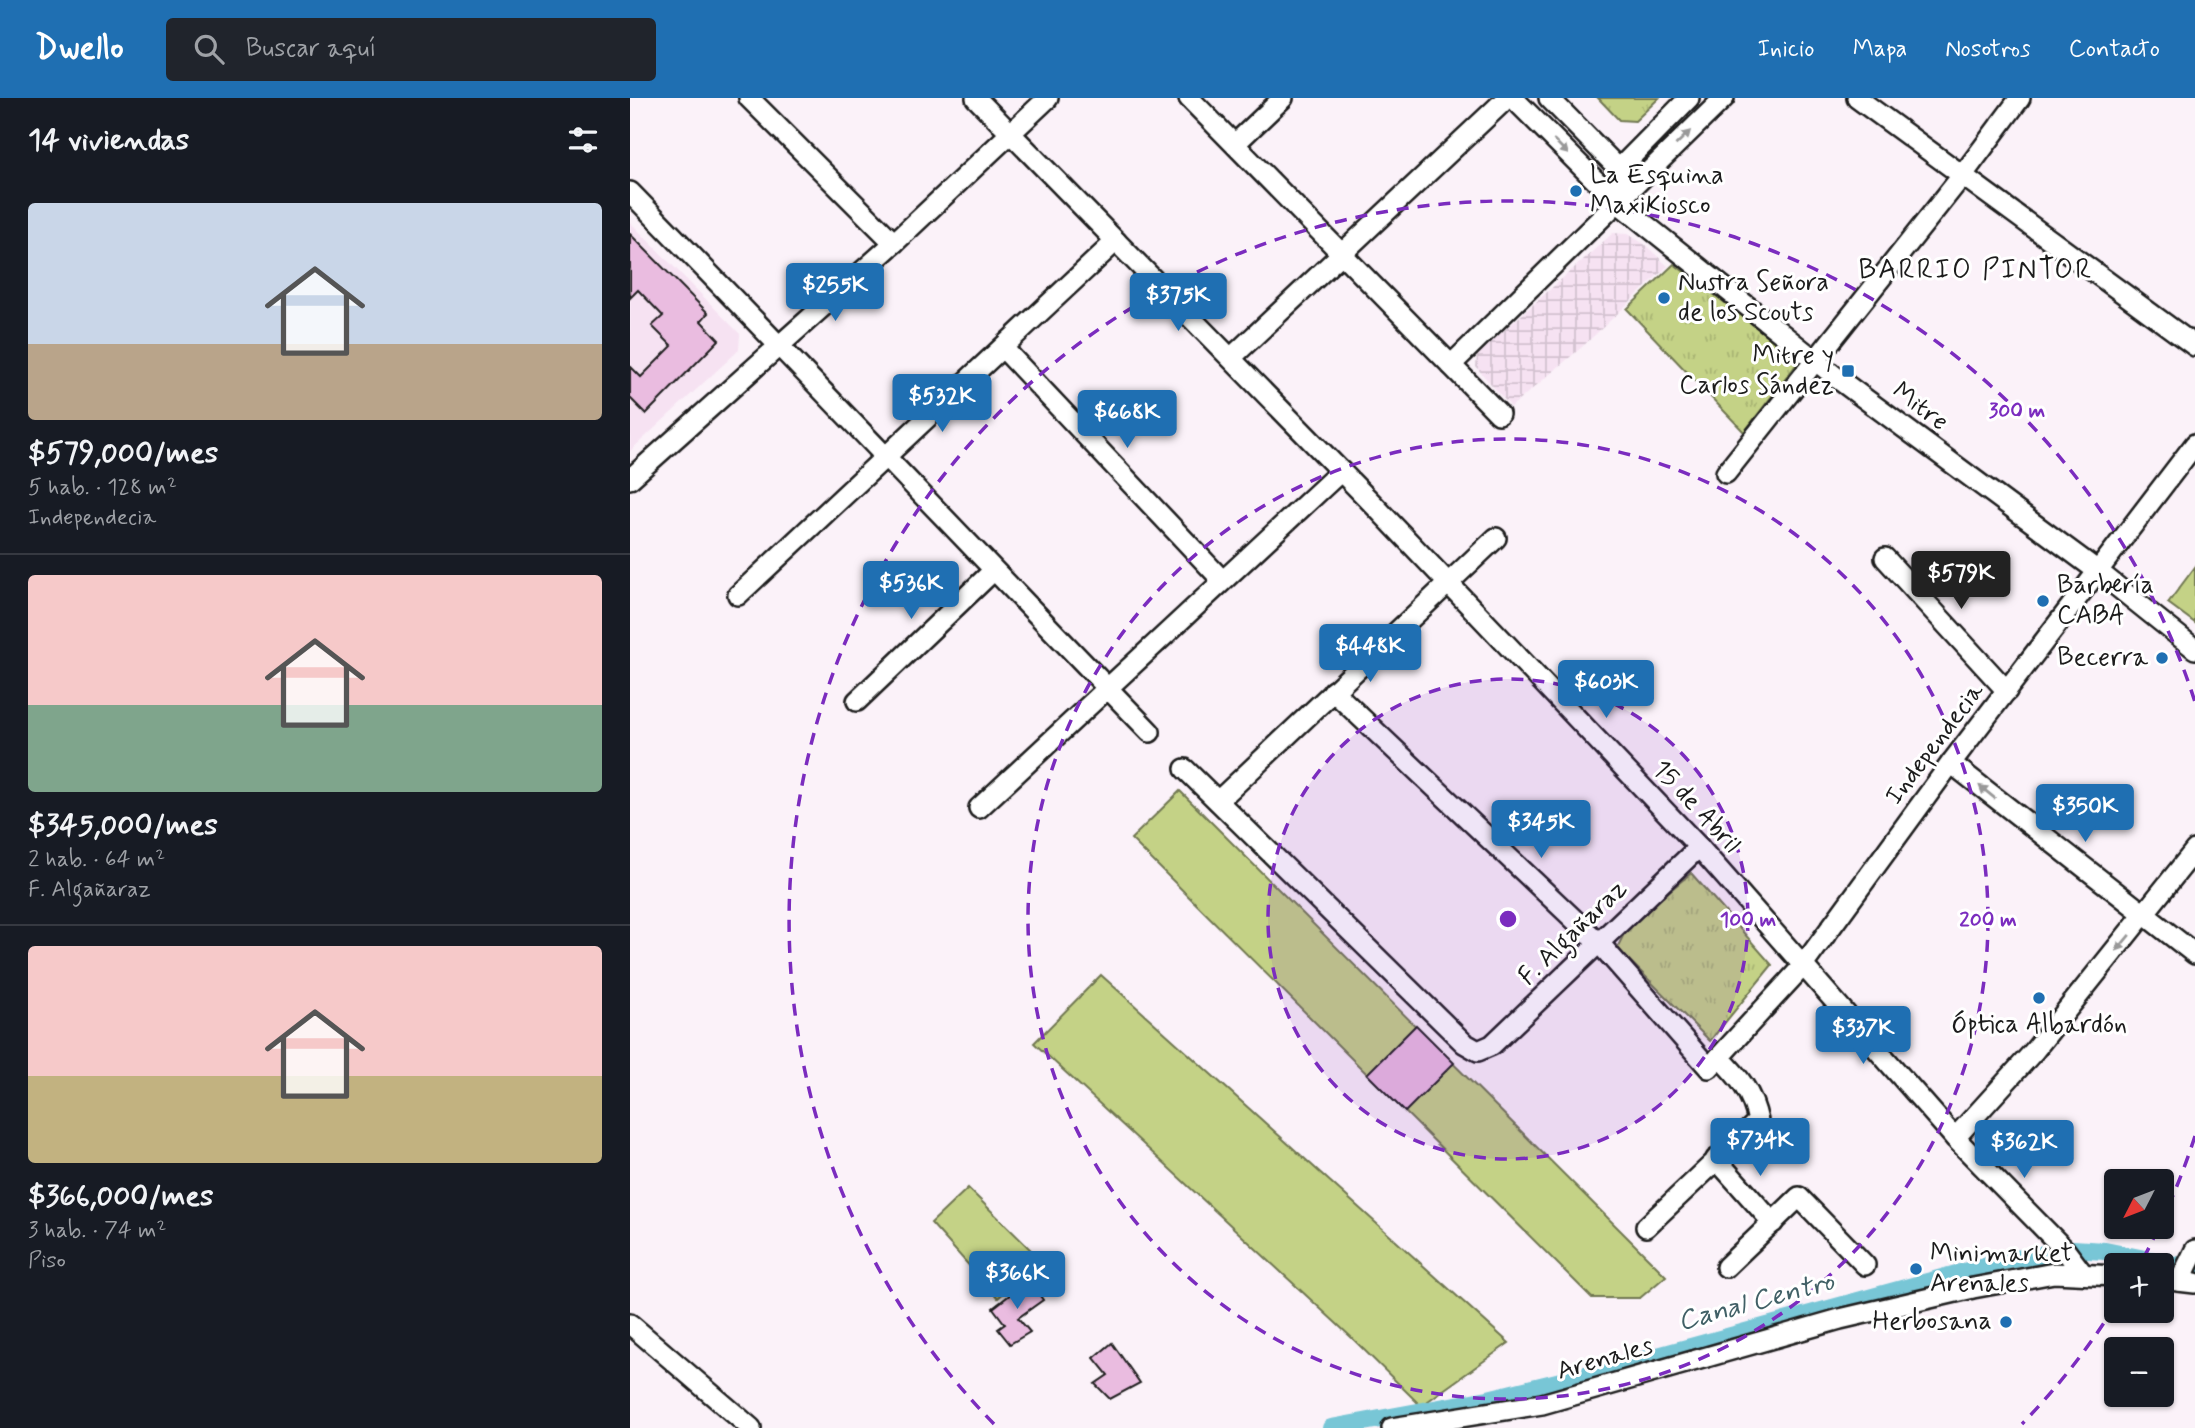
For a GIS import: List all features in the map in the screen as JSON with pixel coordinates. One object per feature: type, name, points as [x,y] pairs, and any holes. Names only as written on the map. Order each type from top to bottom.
[{"type":"street","points":[[749,98],[894,243]]},
{"type":"street","name":"15 de Abril","points":[[976,98],[1341,471],[1699,847],[1955,1138],[2068,1254],[2083,1274]]},
{"type":"street","points":[[630,479],[894,243],[1048,98]]},
{"type":"street","points":[[1189,98],[1236,143],[1499,415]]},
{"type":"street","points":[[1236,143],[1283,98]]},
{"type":"street","points":[[1231,358],[1507,98]]},
{"type":"street","name":"Mitre","points":[[1513,98],[1616,202],[1815,360],[2099,572],[2195,649]]},
{"type":"street","points":[[1549,98],[1619,169]]},
{"type":"street","points":[[1616,202],[1619,169],[1689,98]]},
{"type":"street","points":[[1451,365],[1724,98]]},
{"type":"street","points":[[1857,98],[2195,346]]},
{"type":"street","points":[[1726,472],[1962,176],[2020,98]]},
{"type":"street","points":[[630,192],[889,457],[993,571],[1150,733]]},
{"type":"street","points":[[738,595],[889,457],[1116,241]]},
{"type":"street","points":[[1003,348],[1222,580]]},
{"type":"street","name":"Independecia","points":[[1714,1063],[1802,967],[1951,764],[2195,444]]},
{"type":"street","points":[[979,808],[1341,471]]},
{"type":"street","points":[[1185,769],[1218,801],[1496,538]]},
{"type":"street","points":[[1885,558],[2007,691]]},
{"type":"street","points":[[857,701],[993,571]]},
{"type":"street","points":[[1333,691],[1600,944],[1714,1063],[1744,1083],[1754,1101],[1759,1121],[1646,1227]]},
{"type":"street","points":[[1951,764],[2195,954]]},
{"type":"street","name":"F. Algañaraz","points":[[1218,801],[1464,1042],[1478,1051],[1492,1045],[1699,847]]},
{"type":"street","points":[[1955,1138],[2034,1051],[2145,917],[2195,850]]},
{"type":"street","points":[[1716,1159],[1773,1223]]},
{"type":"street","points":[[1726,1267],[1799,1197],[1866,1265]]},
{"type":"street","name":"Arenales","points":[[1392,1428],[1542,1404],[1840,1319],[1973,1288],[2030,1276],[2104,1275]]},
{"type":"street","points":[[630,1324],[751,1428]]},
{"type":"shaded area","points":[[630,222],[740,334],[739,350],[630,451]]},
{"type":"shaded area","points":[[1613,233],[1627,234],[1643,243],[1668,266],[1582,347],[1511,407],[1476,367],[1477,355]]},
{"type":"green space","points":[[1598,98],[1659,98],[1635,121],[1619,120]]},
{"type":"green space","points":[[1674,264],[1800,360],[1744,432],[1627,309]]},
{"type":"green space","points":[[2195,567],[2195,623],[2168,603]]},
{"type":"green space","points":[[1180,791],[1666,1276],[1640,1298],[1592,1298],[1131,839]]},
{"type":"green space","points":[[1691,873],[1772,965],[1710,1041],[1617,948],[1628,926]]},
{"type":"green space","points":[[1101,975],[1509,1343],[1421,1406],[1351,1337],[1034,1043]]},
{"type":"green space","points":[[968,1188],[1041,1260],[998,1298],[931,1223]]},
{"type":"building","points":[[630,234],[708,313],[701,321],[719,340],[646,414],[630,398],[630,366],[641,377],[672,346],[652,326],[663,316],[638,290],[630,298]]},
{"type":"building","points":[[1416,1025],[1454,1063],[1405,1112],[1367,1074]]},
{"type":"building","points":[[1029,1280],[1043,1300],[1018,1318],[1030,1332],[1010,1344],[998,1329],[1005,1324],[993,1308]]},
{"type":"building","points":[[1112,1343],[1140,1383],[1110,1399],[1095,1384],[1108,1375],[1094,1358]]},
{"type":"waterway","name":"Canal Centro","points":[[1331,1428],[1488,1399],[1614,1368],[2004,1261],[2073,1249],[2105,1251],[2195,1269]]},
{"type":"place","name":"La Esquina MaxiKiosco","points":[[1576,191]]},
{"type":"place","name":"Nustra Señora de los Scouts","points":[[1664,298]]},
{"type":"place","name":"Mitre y Carlos Sández","points":[[1848,371]]},
{"type":"place","name":"Barbería CABA","points":[[2043,601]]},
{"type":"place","name":"Becerra","points":[[2162,658]]},
{"type":"place","name":"Óptica Albardón","points":[[2039,998]]},
{"type":"place","name":"Minimarket Arenales","points":[[1916,1269]]},
{"type":"place","name":"Herbosana","points":[[2006,1322]]},
{"type":"district","name":"BARRIO PINTOR","points":[[1976,270]]}]
